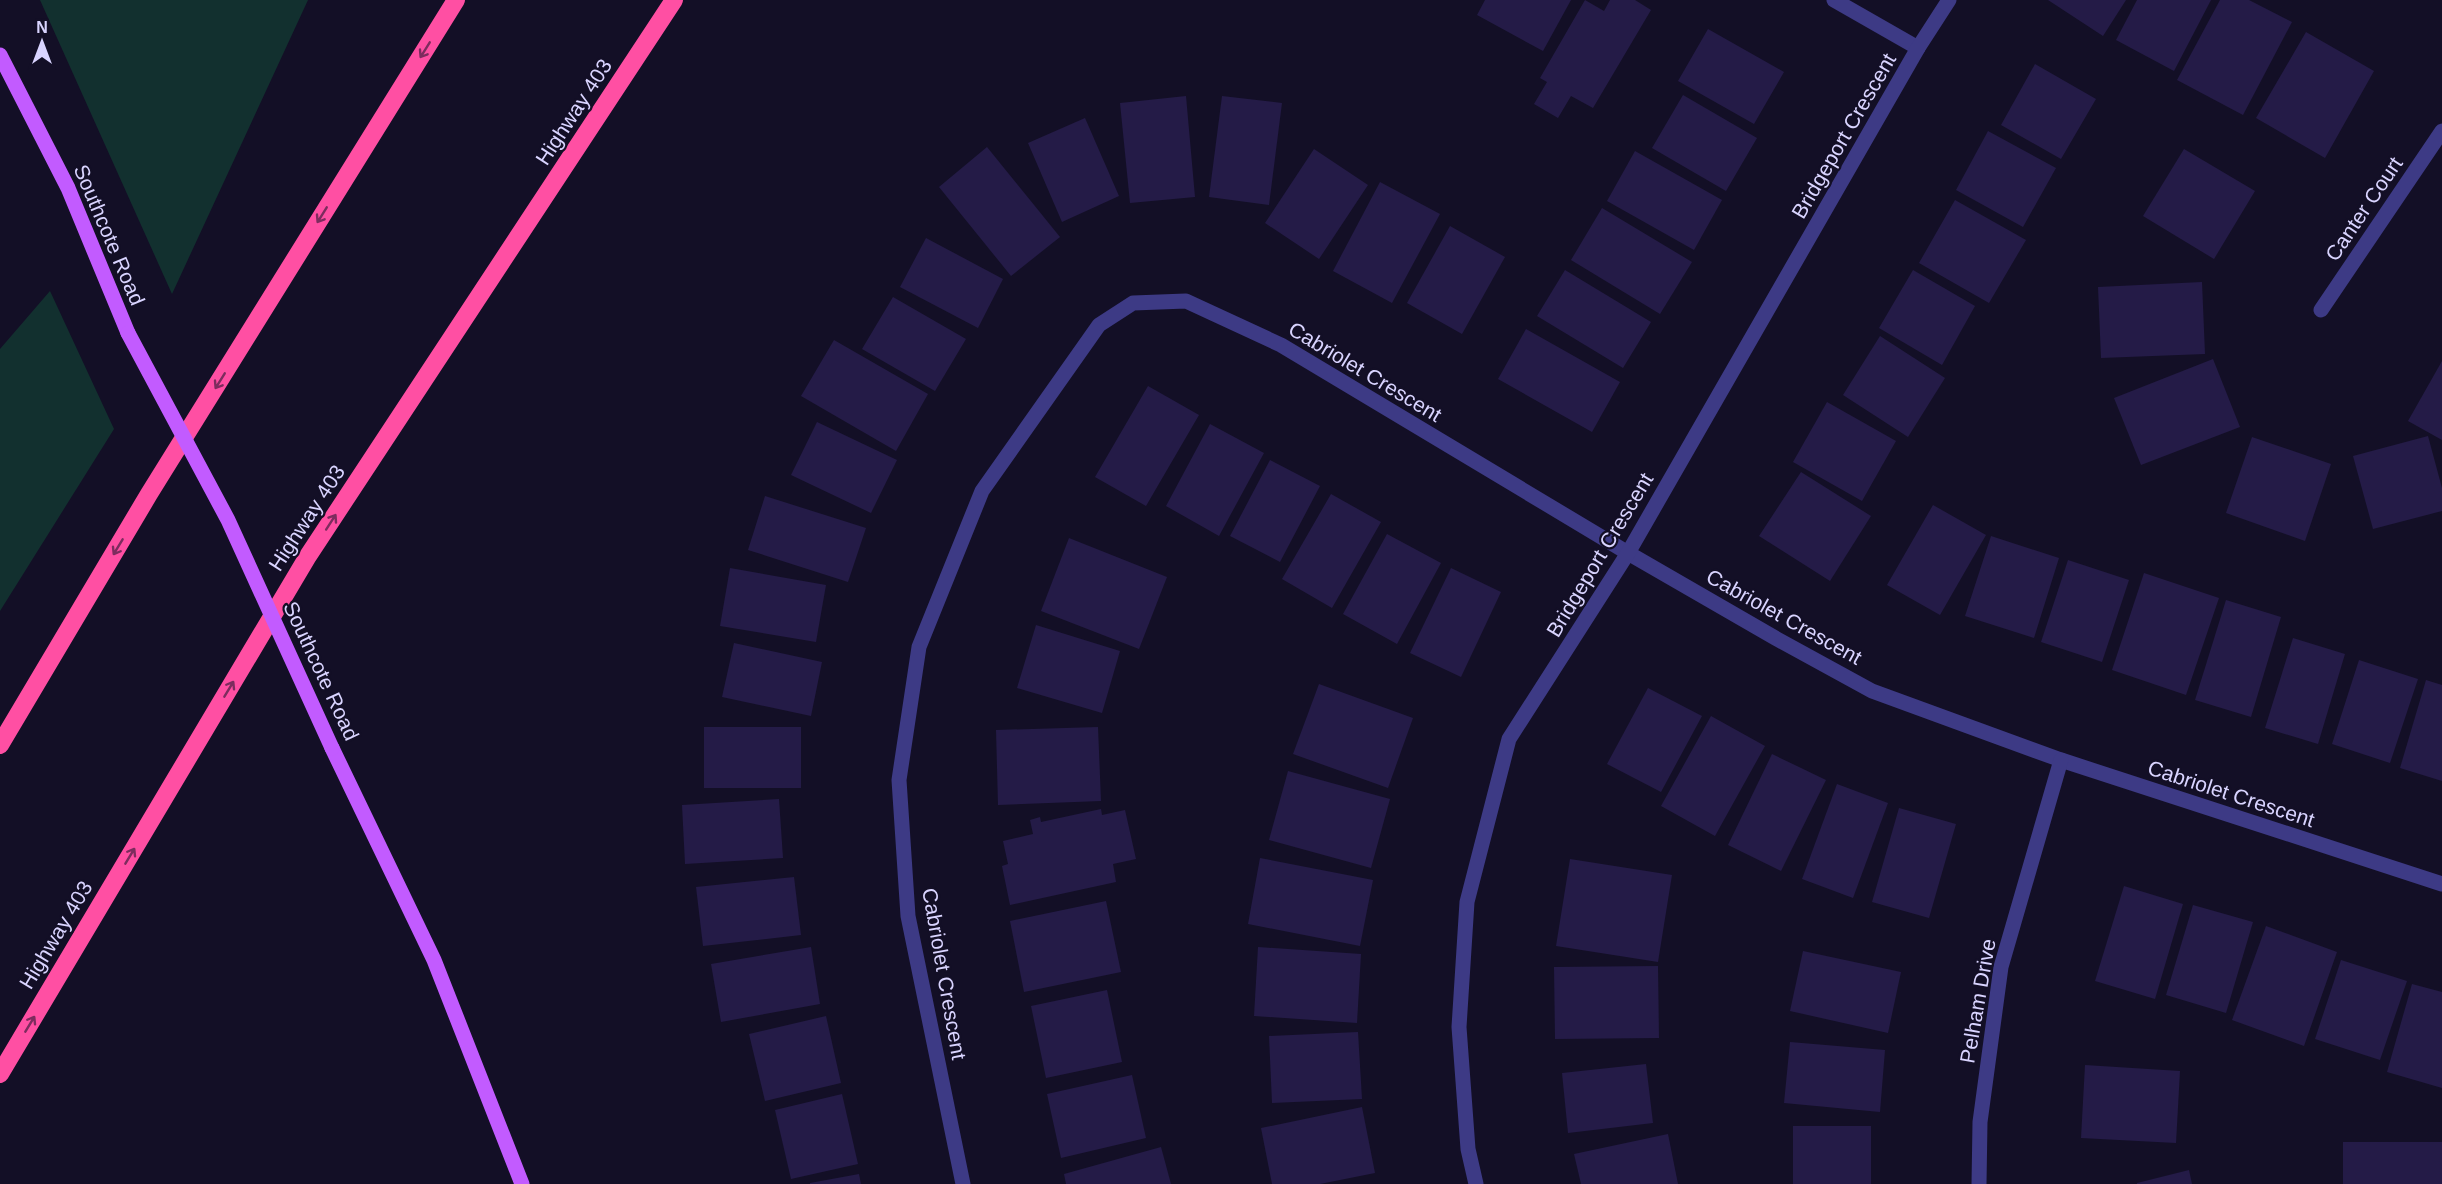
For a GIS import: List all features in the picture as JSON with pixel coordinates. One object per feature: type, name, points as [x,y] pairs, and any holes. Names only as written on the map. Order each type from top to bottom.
[{"type":"highway","points":[[0,745],[149,494],[456,0]]},
{"type":"highway","name":"Highway 403","points":[[0,1074],[308,556],[674,0]]},
{"type":"main road","name":"Southcote Road","points":[[0,56],[68,188],[128,333],[228,520],[332,748],[434,960],[522,1184]]},
{"type":"street","points":[[1834,0],[1918,48]]},
{"type":"street","name":"Bridgeport Crescent","points":[[1476,1184],[1468,1149],[1459,1027],[1467,902],[1509,739],[1628,553],[1918,48],[1948,0]]},
{"type":"street","name":"Canter Court","points":[[2321,310],[2442,131]]},
{"type":"street","name":"Cabriolet Crescent","points":[[963,1184],[908,916],[899,780],[919,647],[982,491],[1099,325],[1133,303],[1186,301],[1281,345],[1628,553],[1872,691],[2061,760],[2442,884]]},
{"type":"street","name":"Pelham Drive","points":[[1979,1184],[1980,1122],[2001,967],[2061,760]]},
{"type":"green space","points":[[40,0],[308,0],[172,294]]},
{"type":"green space","points":[[50,291],[114,429],[0,611],[0,349]]},
{"type":"building","points":[[1485,0],[1571,0],[1543,51],[1477,15]]},
{"type":"building","points":[[1585,0],[1604,11],[1610,0],[1635,0],[1651,10],[1593,108],[1571,96],[1558,118],[1534,104],[1547,82],[1540,78]]},
{"type":"building","points":[[2048,0],[2126,0],[2103,36]]},
{"type":"building","points":[[2137,0],[2211,0],[2174,71],[2116,40]]},
{"type":"building","points":[[2220,0],[2249,0],[2292,22],[2243,115],[2177,80]]},
{"type":"building","points":[[1708,29],[1784,72],[1754,124],[1678,81]]},
{"type":"building","points":[[2306,32],[2374,71],[2325,158],[2256,118]]},
{"type":"building","points":[[2035,64],[2096,99],[2061,159],[2001,125]]},
{"type":"building","points":[[1683,95],[1757,138],[1726,191],[1652,148]]},
{"type":"building","points":[[1186,96],[1195,197],[1130,203],[1120,103]]},
{"type":"building","points":[[1222,96],[1282,103],[1269,205],[1209,197]]},
{"type":"building","points":[[1085,118],[1119,196],[1062,222],[1028,143]]},
{"type":"building","points":[[1988,131],[2056,168],[2023,227],[1956,190]]},
{"type":"building","points":[[987,147],[1060,237],[1011,276],[939,187]]},
{"type":"building","points":[[1314,149],[1368,185],[1319,259],[1265,223]]},
{"type":"building","points":[[2184,149],[2255,191],[2214,259],[2143,216]]},
{"type":"building","points":[[1635,151],[1722,200],[1694,250],[1607,201]]},
{"type":"building","points":[[1380,182],[1440,214],[1392,303],[1333,271]]},
{"type":"building","points":[[1955,200],[2026,240],[1989,303],[1919,263]]},
{"type":"building","points":[[1602,208],[1692,262],[1660,314],[1571,260]]},
{"type":"building","points":[[1450,226],[1505,257],[1462,334],[1407,303]]},
{"type":"building","points":[[926,238],[1003,279],[978,328],[900,287]]},
{"type":"building","points":[[1565,270],[1651,322],[1623,368],[1537,316]]},
{"type":"building","points":[[1913,270],[1975,306],[1942,365],[1879,328]]},
{"type":"building","points":[[2202,282],[2205,354],[2101,358],[2098,287]]},
{"type":"building","points":[[893,297],[966,339],[935,391],[862,349]]},
{"type":"building","points":[[1526,329],[1620,382],[1592,432],[1498,379]]},
{"type":"building","points":[[1880,336],[1945,378],[1908,437],[1843,395]]},
{"type":"building","points":[[834,340],[928,394],[896,451],[801,396]]},
{"type":"building","points":[[2213,359],[2240,427],[2141,465],[2114,398]]},
{"type":"building","points":[[2442,361],[2442,440],[2408,421]]},
{"type":"building","points":[[1148,386],[1199,415],[1146,506],[1095,477]]},
{"type":"building","points":[[1827,402],[1896,441],[1862,501],[1793,462]]},
{"type":"building","points":[[817,422],[897,460],[871,513],[791,475]]},
{"type":"building","points":[[1210,424],[1264,453],[1219,536],[1166,506]]},
{"type":"building","points":[[2428,436],[2442,488],[2442,511],[2373,529],[2353,456]]},
{"type":"building","points":[[2252,437],[2331,464],[2305,541],[2226,513]]},
{"type":"building","points":[[1270,460],[1320,486],[1280,562],[1230,536]]},
{"type":"building","points":[[1801,472],[1871,516],[1830,581],[1759,536]]},
{"type":"building","points":[[1331,494],[1381,522],[1332,608],[1282,579]]},
{"type":"building","points":[[765,496],[866,528],[848,582],[748,550]]},
{"type":"building","points":[[1933,505],[1986,535],[1940,615],[1887,585]]},
{"type":"building","points":[[1387,534],[1441,563],[1397,644],[1343,614]]},
{"type":"building","points":[[1991,536],[2059,558],[2034,638],[1965,616]]},
{"type":"building","points":[[1069,538],[1167,577],[1139,649],[1041,611]]},
{"type":"building","points":[[2068,560],[2129,580],[2102,662],[2041,642]]},
{"type":"building","points":[[730,568],[826,585],[816,642],[720,626]]},
{"type":"building","points":[[1451,568],[1501,592],[1461,677],[1410,653]]},
{"type":"building","points":[[2144,573],[2219,598],[2186,695],[2112,670]]},
{"type":"building","points":[[2226,600],[2281,617],[2251,717],[2195,700]]},
{"type":"building","points":[[1036,625],[1120,651],[1102,713],[1017,688]]},
{"type":"building","points":[[2293,638],[2345,654],[2318,744],[2265,728]]},
{"type":"building","points":[[734,643],[822,662],[811,716],[722,697]]},
{"type":"building","points":[[2359,660],[2418,679],[2390,763],[2332,744]]},
{"type":"building","points":[[2426,680],[2442,685],[2442,781],[2400,768]]},
{"type":"building","points":[[1319,684],[1413,718],[1388,788],[1293,754]]},
{"type":"building","points":[[1648,688],[1702,716],[1661,792],[1607,764]]},
{"type":"building","points":[[1711,716],[1765,746],[1715,836],[1661,806]]},
{"type":"building","points":[[704,727],[801,727],[801,788],[704,788]]},
{"type":"building","points":[[1098,727],[1101,801],[998,805],[996,730]]},
{"type":"building","points":[[1772,754],[1826,780],[1781,871],[1728,845]]},
{"type":"building","points":[[1288,771],[1390,799],[1371,868],[1269,840]]},
{"type":"building","points":[[1837,784],[1888,803],[1853,898],[1802,879]]},
{"type":"building","points":[[779,799],[783,858],[685,864],[682,805]]},
{"type":"building","points":[[1899,808],[1956,824],[1929,918],[1872,902]]},
{"type":"building","points":[[1101,809],[1102,815],[1125,810],[1136,859],[1113,864],[1116,882],[1010,905],[1002,866],[1008,864],[1003,841],[1033,834],[1030,820],[1040,817],[1041,822]]},
{"type":"building","points":[[1260,858],[1373,880],[1360,946],[1248,924]]},
{"type":"building","points":[[1570,859],[1672,875],[1658,962],[1556,946]]},
{"type":"building","points":[[794,877],[801,935],[703,946],[696,887]]},
{"type":"building","points":[[2124,886],[2183,904],[2155,999],[2095,981]]},
{"type":"building","points":[[1106,901],[1121,972],[1024,992],[1010,921]]},
{"type":"building","points":[[2193,905],[2253,922],[2226,1013],[2166,995]]},
{"type":"building","points":[[2266,926],[2337,952],[2304,1046],[2232,1020]]},
{"type":"building","points":[[811,947],[820,1004],[721,1022],[711,964]]},
{"type":"building","points":[[1258,947],[1361,954],[1357,1023],[1254,1016]]},
{"type":"building","points":[[1803,951],[1901,972],[1888,1033],[1790,1011]]},
{"type":"building","points":[[2341,960],[2407,981],[2380,1060],[2315,1039]]},
{"type":"building","points":[[1658,966],[1659,1038],[1555,1039],[1554,967]]},
{"type":"building","points":[[2412,984],[2442,992],[2442,1088],[2387,1072]]},
{"type":"building","points":[[1107,990],[1122,1062],[1046,1078],[1031,1006]]},
{"type":"building","points":[[826,1016],[841,1083],[765,1101],[749,1034]]},
{"type":"building","points":[[1358,1032],[1362,1099],[1272,1103],[1269,1036]]},
{"type":"building","points":[[1790,1042],[1885,1050],[1880,1112],[1784,1103]]},
{"type":"building","points":[[1646,1064],[1653,1123],[1568,1133],[1562,1073]]},
{"type":"building","points":[[2085,1065],[2180,1071],[2176,1143],[2081,1138]]},
{"type":"building","points":[[1132,1075],[1146,1138],[1061,1158],[1047,1094]]},
{"type":"building","points":[[842,1094],[858,1164],[791,1179],[775,1110]]},
{"type":"building","points":[[1362,1107],[1375,1173],[1320,1184],[1272,1184],[1261,1128]]},
{"type":"building","points":[[1793,1126],[1871,1126],[1871,1184],[1793,1184]]},
{"type":"building","points":[[1668,1134],[1678,1184],[1581,1184],[1574,1154]]},
{"type":"building","points":[[2343,1142],[2442,1142],[2442,1184],[2343,1184]]},
{"type":"building","points":[[1161,1147],[1171,1184],[1066,1184],[1064,1174]]},
{"type":"building","points":[[2189,1170],[2192,1184],[2137,1184],[2137,1183]]},
{"type":"building","points":[[859,1174],[861,1184],[810,1184],[810,1183]]}]
